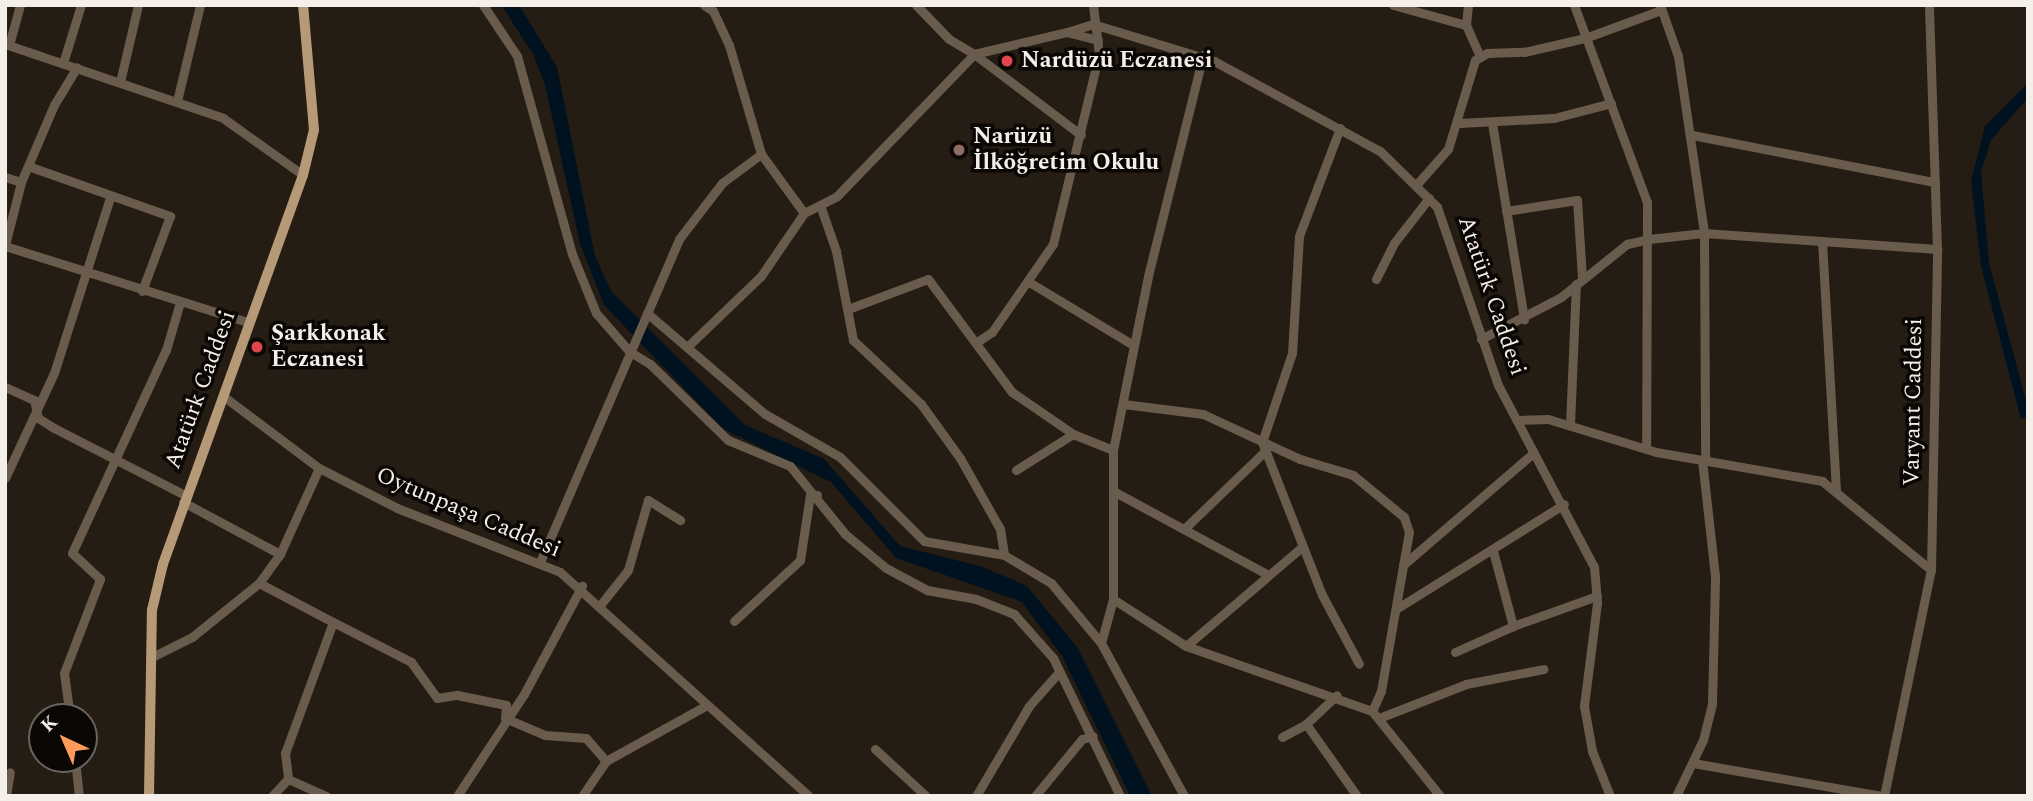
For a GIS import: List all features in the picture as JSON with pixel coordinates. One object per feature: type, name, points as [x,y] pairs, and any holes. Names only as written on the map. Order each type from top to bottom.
[{"type":"main road","name":"Atatürk Caddesi","points":[[149,796],[152,610],[184,498],[303,175],[314,130],[303,5]]},
{"type":"street","points":[[20,5],[7,44],[177,101],[238,126],[303,175]]},
{"type":"street","points":[[63,62],[81,5]]},
{"type":"street","points":[[120,82],[138,5]]},
{"type":"street","points":[[177,101],[200,5]]},
{"type":"street","points":[[483,5],[517,57],[585,292],[629,351],[728,440],[790,466],[817,495],[845,534],[905,579],[927,590],[997,604],[1014,614],[1040,639],[1093,736],[1120,796]]},
{"type":"street","points":[[704,5],[713,11],[729,45],[761,154],[804,213]]},
{"type":"street","points":[[916,5],[949,40],[974,54],[1081,135]]},
{"type":"street","points":[[977,342],[992,332],[1029,282],[1052,244],[1081,135],[1098,40],[1093,24],[1093,5]]},
{"type":"street","points":[[1393,5],[1466,25]]},
{"type":"street","points":[[1468,5],[1466,25],[1480,57]]},
{"type":"street","points":[[1574,5],[1647,202],[1649,239],[1646,449]]},
{"type":"street","name":"Varyant Caddesi","points":[[1884,796],[1931,570],[1937,248],[1929,5]]},
{"type":"street","points":[[1418,184],[1436,168],[1459,123],[1472,65],[1480,57],[1585,38],[1661,7],[1678,56],[1692,135],[1704,233],[1704,461],[1715,576],[1713,689],[1707,728],[1676,796]]},
{"type":"street","points":[[687,347],[761,276],[804,213],[820,205],[872,162],[974,54],[1093,24]]},
{"type":"street","name":"Atatürk Caddesi","points":[[1093,24],[1203,55],[1388,156],[1429,198],[1452,241],[1480,339],[1533,453],[1564,504],[1591,557],[1597,596],[1584,706],[1592,751],[1610,796]]},
{"type":"street","points":[[1067,32],[1098,40]]},
{"type":"street","points":[[1101,643],[1112,599],[1115,492],[1113,450],[1133,345],[1203,55]]},
{"type":"street","points":[[77,67],[21,182],[5,246],[86,274],[248,323]]},
{"type":"street","points":[[1459,123],[1554,118],[1611,103]]},
{"type":"street","points":[[1492,123],[1524,319]]},
{"type":"street","points":[[1184,529],[1264,446],[1292,353],[1299,236],[1340,128]]},
{"type":"street","points":[[1692,135],[1934,182]]},
{"type":"street","points":[[540,562],[629,351],[695,211],[761,154]]},
{"type":"street","points":[[28,166],[170,216],[142,291]]},
{"type":"street","points":[[5,177],[21,182]]},
{"type":"street","points":[[5,478],[36,409],[86,274],[110,197]]},
{"type":"street","points":[[1376,279],[1394,243],[1429,198]]},
{"type":"street","points":[[1506,211],[1577,200],[1579,281],[1570,425]]},
{"type":"street","points":[[820,205],[848,309],[853,340],[921,404],[960,458],[1000,529],[1004,555]]},
{"type":"street","points":[[1480,339],[1524,319],[1627,244],[1649,239],[1704,233],[1937,248]]},
{"type":"street","points":[[1822,241],[1839,478],[1836,491]]},
{"type":"street","points":[[848,309],[928,279],[1012,393],[1073,433],[1113,450]]},
{"type":"street","points":[[1029,282],[1133,345]]},
{"type":"street","points":[[67,703],[64,673],[100,579],[72,553],[166,350],[180,302]]},
{"type":"street","points":[[647,313],[765,414],[840,457],[923,541],[1004,555],[1051,583],[1101,643],[1184,796]]},
{"type":"street","points":[[5,387],[27,395],[38,418],[54,428],[117,459],[280,554]]},
{"type":"street","name":"Oytunpaşa Caddesi","points":[[223,396],[319,468],[397,508],[540,562],[582,586],[707,705],[809,796]]},
{"type":"street","points":[[1123,404],[1203,414],[1264,446],[1353,475],[1379,491],[1404,517],[1409,532],[1375,715]]},
{"type":"street","points":[[1517,420],[1570,425],[1646,449],[1704,461],[1792,472],[1836,491],[1931,570]]},
{"type":"street","points":[[1016,470],[1073,433]]},
{"type":"street","points":[[1264,446],[1302,547],[1341,637],[1359,664]]},
{"type":"street","points":[[1401,566],[1533,453]]},
{"type":"street","points":[[150,658],[192,637],[259,583],[280,554],[319,468]]},
{"type":"street","points":[[1115,492],[1265,573]]},
{"type":"street","points":[[734,621],[800,560],[810,495],[817,495]]},
{"type":"street","points":[[601,604],[628,570],[648,500],[680,520]]},
{"type":"street","points":[[1396,608],[1493,551],[1564,504]]},
{"type":"street","points":[[1186,646],[1265,573],[1302,547]]},
{"type":"street","points":[[1493,551],[1513,626]]},
{"type":"street","points":[[259,583],[411,662],[437,698],[457,695],[506,705],[505,718]]},
{"type":"street","points":[[457,796],[582,586]]},
{"type":"street","points":[[1455,652],[1513,626],[1597,596]]},
{"type":"street","points":[[1112,599],[1186,646],[1338,695],[1375,715],[1440,796]]},
{"type":"street","points":[[272,796],[288,779],[285,753],[333,622]]},
{"type":"street","points":[[1375,715],[1466,684],[1544,668]]},
{"type":"street","points":[[976,796],[1029,706],[1059,672]]},
{"type":"street","points":[[1282,737],[1306,724],[1338,695]]},
{"type":"street","points":[[582,796],[606,761],[707,705]]},
{"type":"street","points":[[505,718],[545,735],[586,738],[606,761]]},
{"type":"street","points":[[1306,724],[1357,796]]},
{"type":"street","points":[[1035,796],[1082,739],[1093,736]]},
{"type":"street","points":[[875,749],[926,796]]},
{"type":"street","points":[[1693,763],[1884,796]]},
{"type":"street","points":[[6,796],[10,772]]},
{"type":"street","points":[[77,773],[79,796]]},
{"type":"street","points":[[288,779],[326,796]]},
{"type":"water","points":[[501,5],[519,5],[557,67],[595,256],[611,291],[745,425],[824,459],[900,546],[983,567],[1027,586],[1077,647],[1152,796],[1130,796],[1062,656],[1022,602],[896,558],[831,482],[723,429],[604,305],[580,244],[545,85],[533,54]]},
{"type":"water","points":[[2028,83],[2028,98],[1991,140],[1981,172],[1989,263],[2028,408],[2028,416],[2021,419],[1981,266],[1971,181],[1985,126]]},
{"type":"place","name":"Nardüzü Eczanesi","points":[[1007,61]]},
{"type":"place","name":"Narüzü İlköğretim Okulu","points":[[959,150]]},
{"type":"place","name":"Şarkkonak Eczanesi","points":[[257,347]]}]
